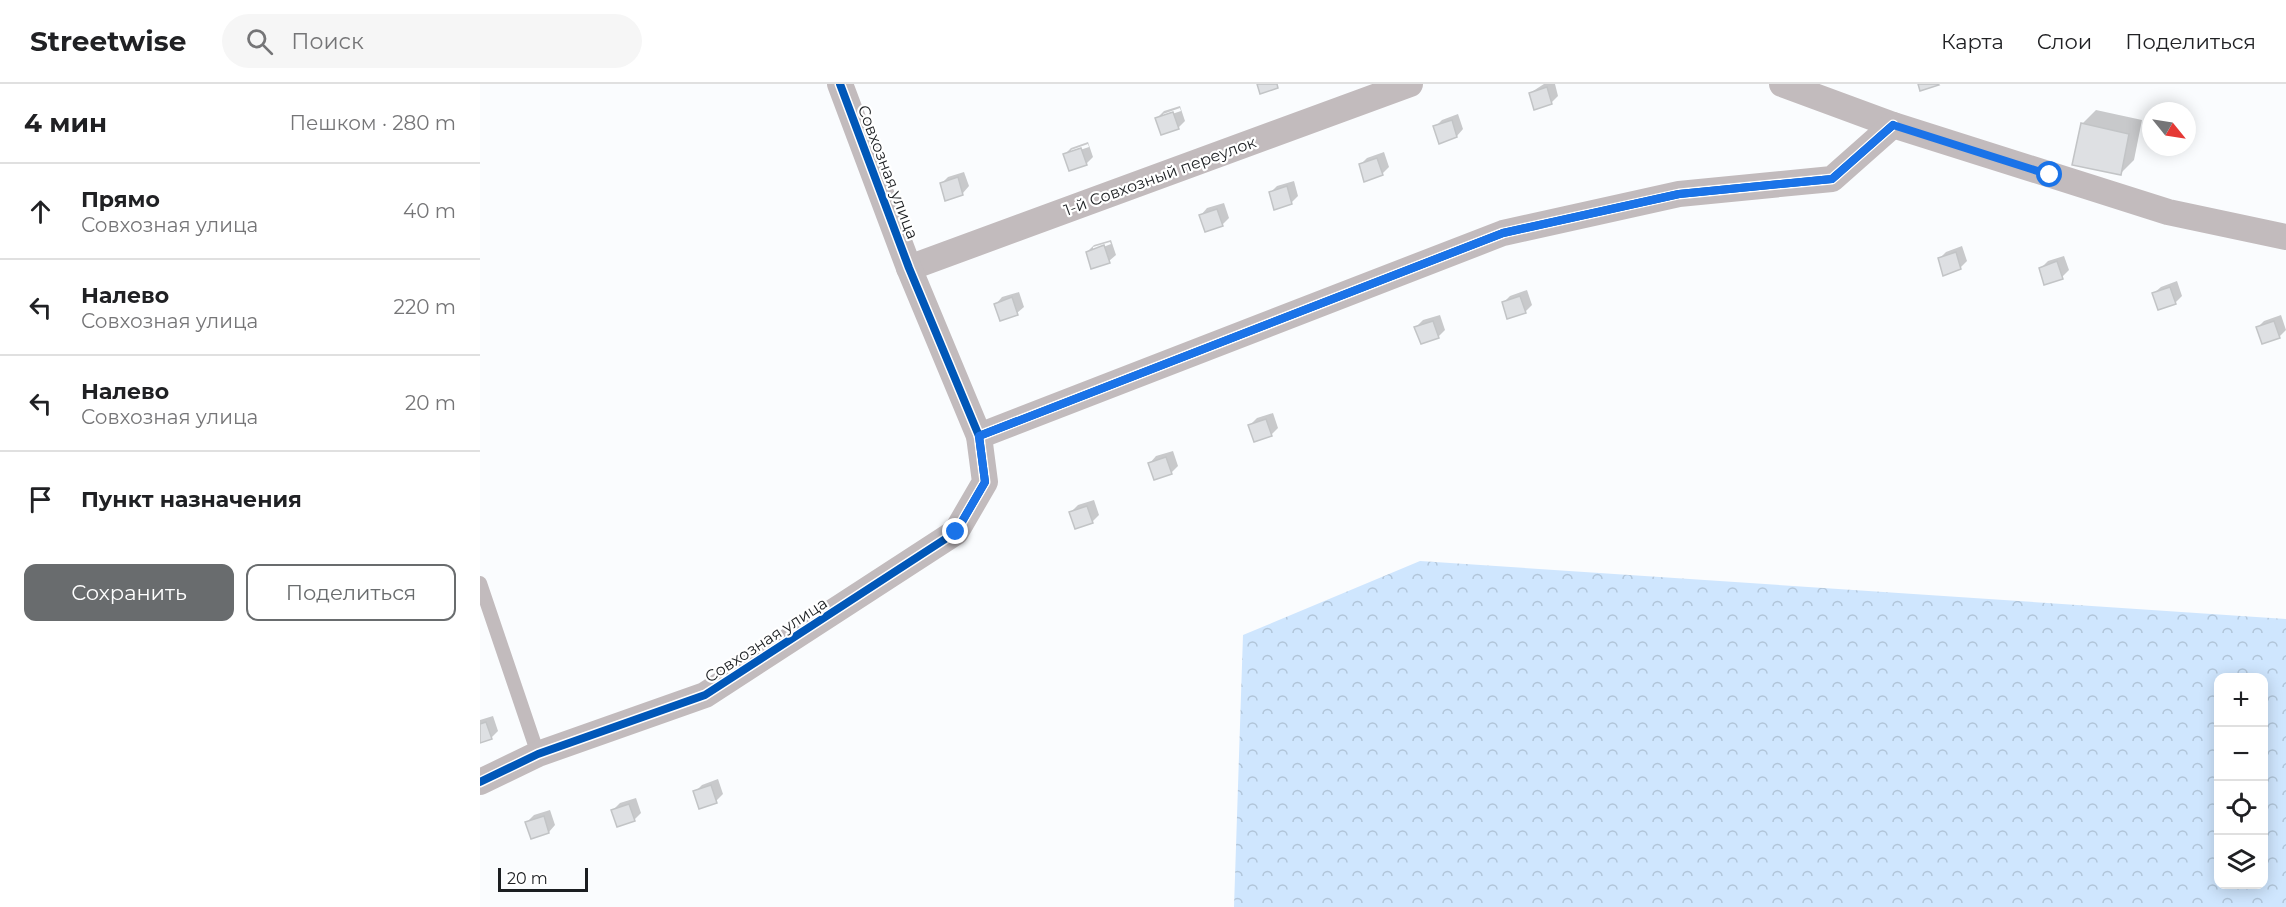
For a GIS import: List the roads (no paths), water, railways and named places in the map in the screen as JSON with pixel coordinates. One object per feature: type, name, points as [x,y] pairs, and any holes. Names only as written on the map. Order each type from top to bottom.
[{"type":"street","name":"Совхозная улица","points":[[480,782],[538,754],[705,695],[956,532],[985,482],[979,436],[909,268],[840,84]]},
{"type":"street","name":"1-й Совхозный переулок","points":[[909,268],[1410,84]]},
{"type":"street","points":[[1782,84],[1893,125],[2168,212],[2286,237]]},
{"type":"street","points":[[979,436],[1503,233],[1679,194],[1832,179],[1893,125]]},
{"type":"lane","points":[[480,583],[538,754]]}]
